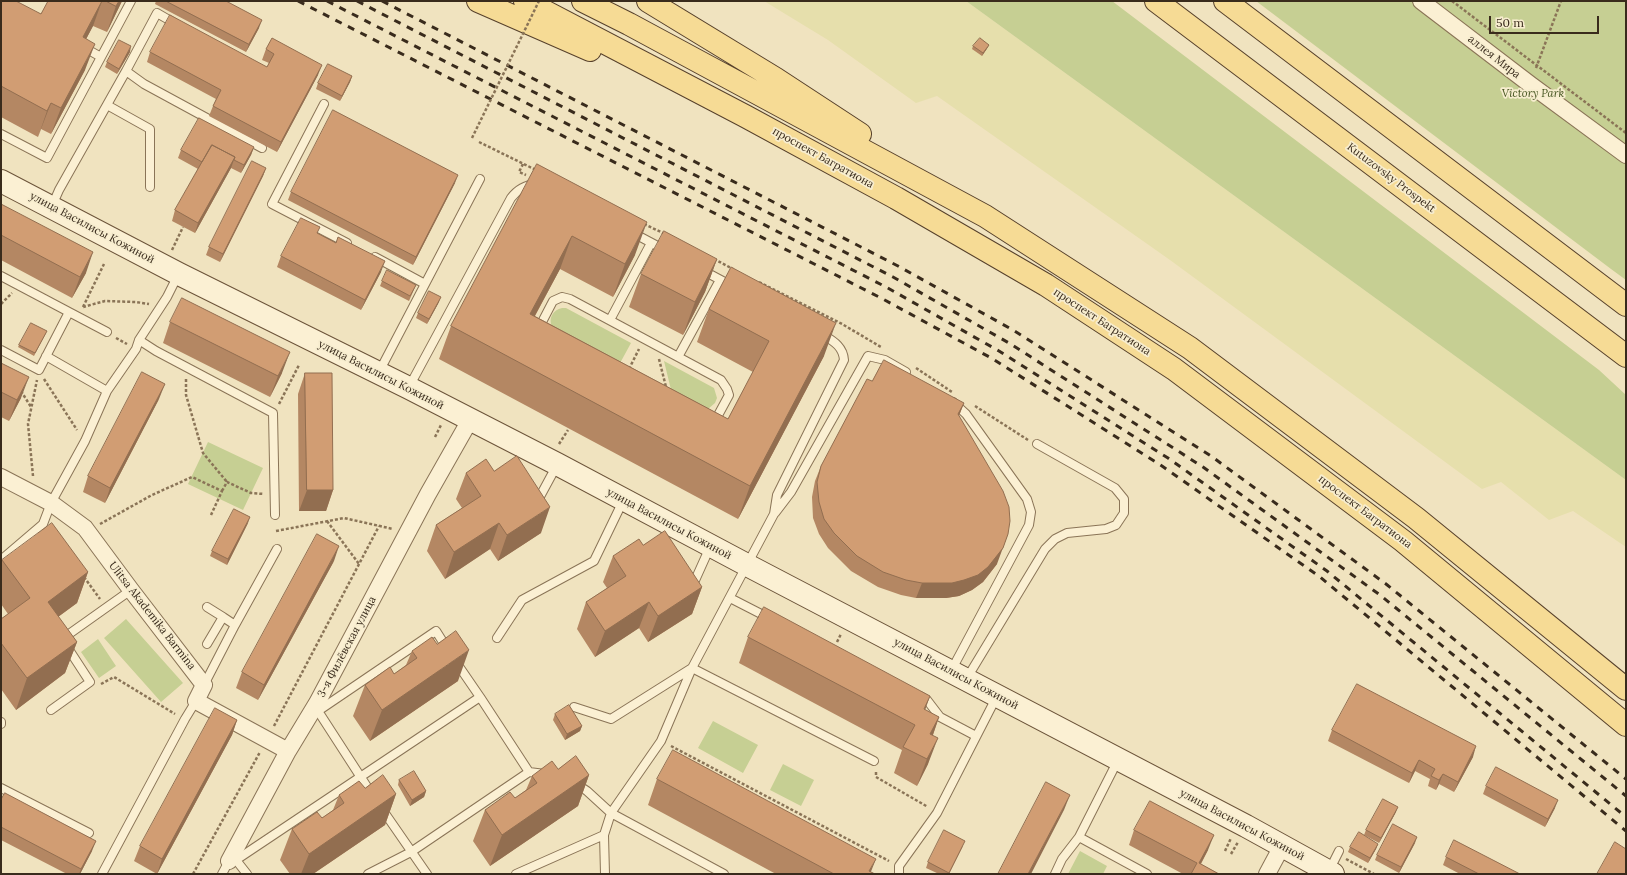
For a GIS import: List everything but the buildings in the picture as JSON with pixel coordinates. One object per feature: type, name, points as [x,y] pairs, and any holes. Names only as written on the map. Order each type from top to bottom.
[{"type":"main road","points":[[478,1],[745,116]]},
{"type":"main road","name":"проспект Багратиона","points":[[525,1],[745,116],[896,198],[1032,278],[1174,369],[1403,541],[1626,725]]},
{"type":"main road","points":[[583,1],[985,216]]},
{"type":"main road","points":[[648,1],[776,79],[1190,348],[1416,518],[1626,689]]},
{"type":"main road","name":"Kutuzovsky Prospekt","points":[[1156,1],[1626,356]]},
{"type":"main road","points":[[1225,1],[1626,305]]},
{"type":"street","name":"аллея Мира","points":[[1421,1],[1626,155]]},
{"type":"street","name":"улица Василисы Кожиной","points":[[1,181],[179,274],[409,388],[470,420],[558,454],[623,500],[958,675],[1331,873]]},
{"type":"street","name":"3-я Филёвская улица","points":[[229,865],[288,751],[317,707],[408,533],[470,420]]},
{"type":"street","name":"Ulitsa Akademika Barmina","points":[[1,477],[51,503],[85,528],[204,685]]},
{"type":"street","points":[[204,685],[196,701],[288,751]]},
{"type":"street","points":[[1267,874],[1282,846]]},
{"type":"lane","points":[[1,134],[47,158],[131,1]]},
{"type":"lane","points":[[52,207],[59,190],[157,13],[184,28]]},
{"type":"lane","points":[[85,48],[101,57]]},
{"type":"lane","points":[[126,71],[144,84],[262,148]]},
{"type":"lane","points":[[324,104],[272,204],[356,247]]},
{"type":"lane","points":[[107,105],[150,129],[150,187]]},
{"type":"lane","points":[[379,373],[480,179]]},
{"type":"lane","points":[[409,388],[511,198],[518,190],[528,185],[533,184],[545,186]]},
{"type":"lane","points":[[624,228],[672,254]]},
{"type":"lane","points":[[610,320],[651,243]]},
{"type":"lane","points":[[370,255],[426,284]]},
{"type":"lane","points":[[692,265],[740,290]]},
{"type":"lane","points":[[1,560],[43,524],[51,503],[84,441],[107,391],[136,349],[139,340],[179,274]]},
{"type":"lane","points":[[1,276],[107,332]]},
{"type":"lane","points":[[678,357],[720,280]]},
{"type":"lane","points":[[562,297],[570,298],[610,320],[721,380],[729,395],[716,418],[710,422],[699,421],[548,340],[541,328],[541,324],[553,301],[562,297]]},
{"type":"lane","points":[[1,350],[39,370],[69,312]]},
{"type":"lane","points":[[774,514],[778,495],[844,360],[844,352],[836,343],[815,331]]},
{"type":"lane","points":[[139,340],[273,413],[275,516]]},
{"type":"lane","points":[[46,356],[107,391]]},
{"type":"lane","points":[[605,874],[604,835],[611,813],[660,741],[692,668],[774,514],[791,492],[868,356],[892,364],[912,376]]},
{"type":"lane","points":[[944,396],[956,404],[966,414],[1027,499],[1031,512],[1029,525],[958,675]]},
{"type":"lane","points":[[958,675],[1045,549],[1055,539],[1067,533],[1106,529],[1116,525],[1124,513],[1124,499],[1115,488],[1036,444]]},
{"type":"lane","points":[[533,511],[558,454]]},
{"type":"lane","points":[[497,638],[522,600],[594,561],[623,500]]},
{"type":"lane","points":[[686,598],[711,546]]},
{"type":"lane","points":[[204,685],[235,624],[277,550]]},
{"type":"lane","points":[[51,710],[90,682],[62,639],[131,590]]},
{"type":"lane","points":[[730,598],[778,622]]},
{"type":"lane","points":[[207,607],[235,624]]},
{"type":"lane","points":[[207,644],[223,617]]},
{"type":"lane","points":[[427,874],[361,777],[317,707],[436,631],[530,772]]},
{"type":"lane","points":[[574,707],[611,719],[692,668]]},
{"type":"lane","points":[[692,668],[874,761]]},
{"type":"lane","points":[[914,692],[927,700],[940,717],[976,736]]},
{"type":"lane","points":[[899,870],[937,813],[997,696]]},
{"type":"lane","points":[[247,874],[229,865],[480,698]]},
{"type":"lane","points":[[102,874],[196,701]]},
{"type":"lane","points":[[1055,874],[1062,859],[1079,838],[1118,760]]},
{"type":"lane","points":[[368,874],[411,852],[530,772],[551,775]]},
{"type":"lane","points":[[565,777],[587,791],[611,813],[724,874]]},
{"type":"lane","points":[[1,788],[89,833]]},
{"type":"lane","points":[[516,874],[604,835]]},
{"type":"lane","points":[[1079,838],[1147,874]]},
{"type":"lane","points":[[1331,873],[1339,851]]},
{"type":"path","points":[[472,138],[539,1]]},
{"type":"path","points":[[1452,1],[1626,134]]},
{"type":"path","points":[[1531,85],[1536,66],[1561,1]]},
{"type":"path","points":[[479,142],[540,172]]},
{"type":"path","points":[[519,172],[523,164]]},
{"type":"path","points":[[638,221],[667,235]]},
{"type":"path","points":[[172,250],[183,227]]},
{"type":"path","points":[[709,256],[737,271]]},
{"type":"path","points":[[78,317],[104,264]]},
{"type":"path","points":[[758,281],[842,324],[886,350]]},
{"type":"path","points":[[83,307],[105,301],[136,302],[161,306]]},
{"type":"path","points":[[107,332],[136,349]]},
{"type":"path","points":[[623,380],[645,339]]},
{"type":"path","points":[[656,344],[670,405]]},
{"type":"path","points":[[911,364],[955,394]]},
{"type":"path","points":[[273,413],[299,365]]},
{"type":"path","points":[[186,366],[186,395],[203,453],[227,482],[251,493],[274,495]]},
{"type":"path","points":[[33,478],[28,424],[39,370]]},
{"type":"path","points":[[39,370],[84,441]]},
{"type":"path","points":[[18,390],[23,392],[31,408]]},
{"type":"path","points":[[969,402],[1036,444]]},
{"type":"path","points":[[435,437],[441,424]]},
{"type":"path","points":[[558,454],[568,430]]},
{"type":"path","points":[[95,527],[152,495],[192,477],[222,491]]},
{"type":"path","points":[[211,515],[227,482]]},
{"type":"path","points":[[275,516],[277,550]]},
{"type":"path","points":[[276,531],[344,518],[408,533]]},
{"type":"path","points":[[328,521],[359,564]]},
{"type":"path","points":[[193,874],[267,739],[379,526]]},
{"type":"path","points":[[80,571],[106,608]]},
{"type":"path","points":[[837,642],[842,633]]},
{"type":"path","points":[[90,682],[98,685],[114,677],[185,719]]},
{"type":"path","points":[[660,741],[899,870]]},
{"type":"path","points":[[874,761],[876,777],[937,813]]},
{"type":"path","points":[[1225,851],[1232,838]]},
{"type":"shaded area","points":[[764,1],[966,1],[1626,480],[1626,547],[1573,511],[1549,520],[1501,482],[1482,489],[1170,260],[937,96],[916,103],[828,40]]},
{"type":"green space","points":[[966,1],[1112,1],[1599,370],[1626,395],[1626,480]]},
{"type":"green space","name":"Victory Park","points":[[1256,1],[1626,1],[1626,280],[1611,269]]},
{"type":"green space","points":[[562,308],[566,308],[631,343],[619,365],[552,327],[552,315]]},
{"type":"green space","points":[[664,361],[714,388],[717,398],[715,403],[708,409],[672,394]]},
{"type":"green space","points":[[208,442],[263,468],[243,510],[188,484]]},
{"type":"green space","points":[[126,619],[183,683],[161,702],[104,638]]},
{"type":"green space","points":[[98,639],[116,666],[99,678],[81,652]]},
{"type":"green space","points":[[713,721],[758,745],[743,773],[698,748]]},
{"type":"green space","points":[[783,764],[814,780],[801,806],[770,790]]},
{"type":"green space","points":[[1080,851],[1107,866],[1103,874],[1068,874]]},
{"type":"railway","points":[[298,1],[881,298],[993,359],[1162,466],[1320,577],[1626,831]]},
{"type":"railway","points":[[327,1],[886,287],[999,351],[1168,458],[1327,571],[1626,817]]},
{"type":"railway","points":[[357,1],[893,277],[1009,343],[1203,467],[1380,595],[1626,796]]},
{"type":"railway","points":[[382,1],[898,266],[1013,330],[1211,456],[1386,584],[1626,779]]}]
